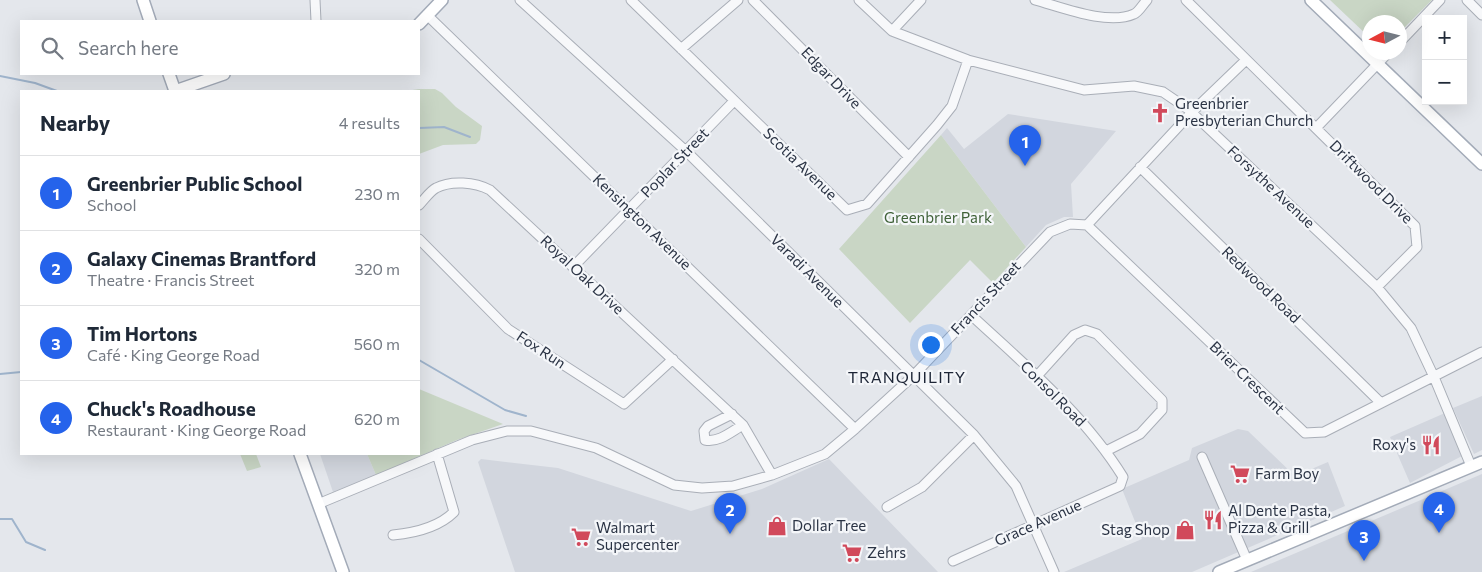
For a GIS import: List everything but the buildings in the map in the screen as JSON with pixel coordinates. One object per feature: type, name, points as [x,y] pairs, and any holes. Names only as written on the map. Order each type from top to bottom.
[{"type":"main road","points":[[143,0],[150,20]]},
{"type":"main road","points":[[423,19],[442,0]]},
{"type":"main road","points":[[1311,0],[1482,164]]},
{"type":"main road","points":[[169,75],[175,90]]},
{"type":"main road","points":[[178,90],[221,75]]},
{"type":"main road","points":[[300,455],[343,572]]},
{"type":"main road","points":[[1219,572],[1477,464]]},
{"type":"street","points":[[315,0],[316,20]]},
{"type":"street","name":"Varadi Avenue","points":[[520,0],[687,152],[974,435],[1016,486],[1054,572]]},
{"type":"street","name":"Scotia Avenue","points":[[631,0],[847,210],[866,204],[952,106],[968,60]]},
{"type":"street","points":[[681,49],[738,0]]},
{"type":"street","name":"Edgar Drive","points":[[753,0],[909,157]]},
{"type":"street","name":"Forsythe Avenue","points":[[859,0],[892,31],[968,60],[1084,90],[1134,86],[1163,92],[1192,112],[1377,287],[1411,328],[1477,464]]},
{"type":"street","points":[[892,31],[921,0]]},
{"type":"street","points":[[1035,0],[1102,17],[1117,18],[1135,14],[1147,0]]},
{"type":"street","name":"Driftwood Drive","points":[[1186,0],[1415,226],[1417,247],[1377,287]]},
{"type":"street","points":[[1407,35],[1440,0]]},
{"type":"street","points":[[1467,0],[1482,14]]},
{"type":"street","name":"Kensington Avenue","points":[[423,19],[630,210],[855,430]]},
{"type":"street","points":[[1087,225],[1192,112],[1246,60]]},
{"type":"street","points":[[1316,127],[1382,60]]},
{"type":"street","name":"Poplar Street","points":[[573,268],[687,152],[734,101]]},
{"type":"street","name":"Redwood Road","points":[[1140,167],[1381,403]]},
{"type":"street","name":"Royal Oak Drive","points":[[420,204],[435,188],[453,184],[480,184],[490,190],[743,425],[772,475]]},
{"type":"street","name":"Francis Street","points":[[318,504],[472,440],[506,431],[531,431],[596,448],[674,485],[702,488],[733,486],[772,475],[825,454],[855,430],[913,376],[1050,232],[1070,224],[1087,225]]},
{"type":"street","name":"Brier Crescent","points":[[1087,225],[1305,433],[1324,432],[1482,352]]},
{"type":"street","name":"Fox Run","points":[[420,240],[508,329],[624,404],[673,359]]},
{"type":"street","name":"Consol Road","points":[[971,315],[1037,376],[1097,439],[1122,477],[1122,483]]},
{"type":"street","points":[[1037,376],[1074,335],[1085,330],[1097,334],[1153,389],[1162,400],[1162,410],[1140,434],[1106,451]]},
{"type":"street","points":[[732,414],[708,426],[704,431],[705,440],[711,441],[720,438],[743,425]]},
{"type":"street","points":[[887,507],[922,487],[974,435]]},
{"type":"street","points":[[392,535],[407,534],[446,520],[454,512],[437,454]]},
{"type":"street","points":[[1202,457],[1246,560]]},
{"type":"street","name":"Grace Avenue","points":[[953,561],[1034,526],[1120,486],[1122,483]]},
{"type":"shaded area","points":[[1008,114],[1116,131],[1071,184],[1073,217],[1064,217],[1046,225],[1026,247],[941,135],[947,128],[964,149]]},
{"type":"shaded area","points":[[1482,396],[1482,450],[1474,454],[1453,408]]},
{"type":"shaded area","points":[[1445,413],[1462,456],[1410,483],[1390,437]]},
{"type":"shaded area","points":[[1238,429],[1248,431],[1295,476],[1328,462],[1345,506],[1192,572],[1064,572],[1142,539],[1122,489],[1189,460],[1192,448]]},
{"type":"shaded area","points":[[320,455],[367,455],[376,475],[333,492]]},
{"type":"shaded area","points":[[481,459],[558,468],[691,511],[762,489],[829,459],[938,572],[515,572],[478,462]]},
{"type":"shaded area","points":[[1482,474],[1482,572],[1251,572],[1442,491]]},
{"type":"green space","points":[[1330,0],[1432,0],[1407,25],[1407,15],[1362,15],[1362,30]]},
{"type":"green space","points":[[435,89],[442,93],[456,107],[482,126],[480,140],[476,144],[443,145],[420,154],[420,90],[412,90]]},
{"type":"green space","name":"Greenbrier Park","points":[[941,135],[1026,247],[993,283],[970,260],[910,323],[839,249]]},
{"type":"green space","points":[[420,389],[503,424],[457,440],[376,475],[367,455],[420,455]]},
{"type":"green space","points":[[240,455],[256,455],[261,467],[247,471]]},
{"type":"waterway","points":[[0,76],[35,83],[54,90]]},
{"type":"waterway","points":[[420,128],[444,127],[470,137]]},
{"type":"waterway","points":[[420,361],[505,410],[526,416]]},
{"type":"waterway","points":[[0,374],[20,372]]},
{"type":"waterway","points":[[0,519],[12,519],[26,542],[45,550]]},
{"type":"place","name":"Greenbrier Presbyterian Church","points":[[1160,113]]},
{"type":"place","name":"Greenbrier Public School","points":[[1025,166]]},
{"type":"place","name":"Roxy's","points":[[1431,445]]},
{"type":"place","name":"Farm Boy","points":[[1240,474]]},
{"type":"place","name":"Al Dente Pasta, Pizza & Grill","points":[[1213,520]]},
{"type":"place","name":"Dollar Tree","points":[[777,526]]},
{"type":"place","name":"Stag Shop","points":[[1185,530]]},
{"type":"place","name":"Chuck's Roadhouse","points":[[1439,533]]},
{"type":"place","name":"Galaxy Cinemas Brantford","points":[[730,534]]},
{"type":"place","name":"Walmart Supercenter","points":[[581,537]]},
{"type":"place","name":"Zehrs","points":[[852,553]]},
{"type":"place","name":"Tim Hortons","points":[[1364,561]]},
{"type":"district","name":"TRANQUILITY","points":[[907,377]]}]
